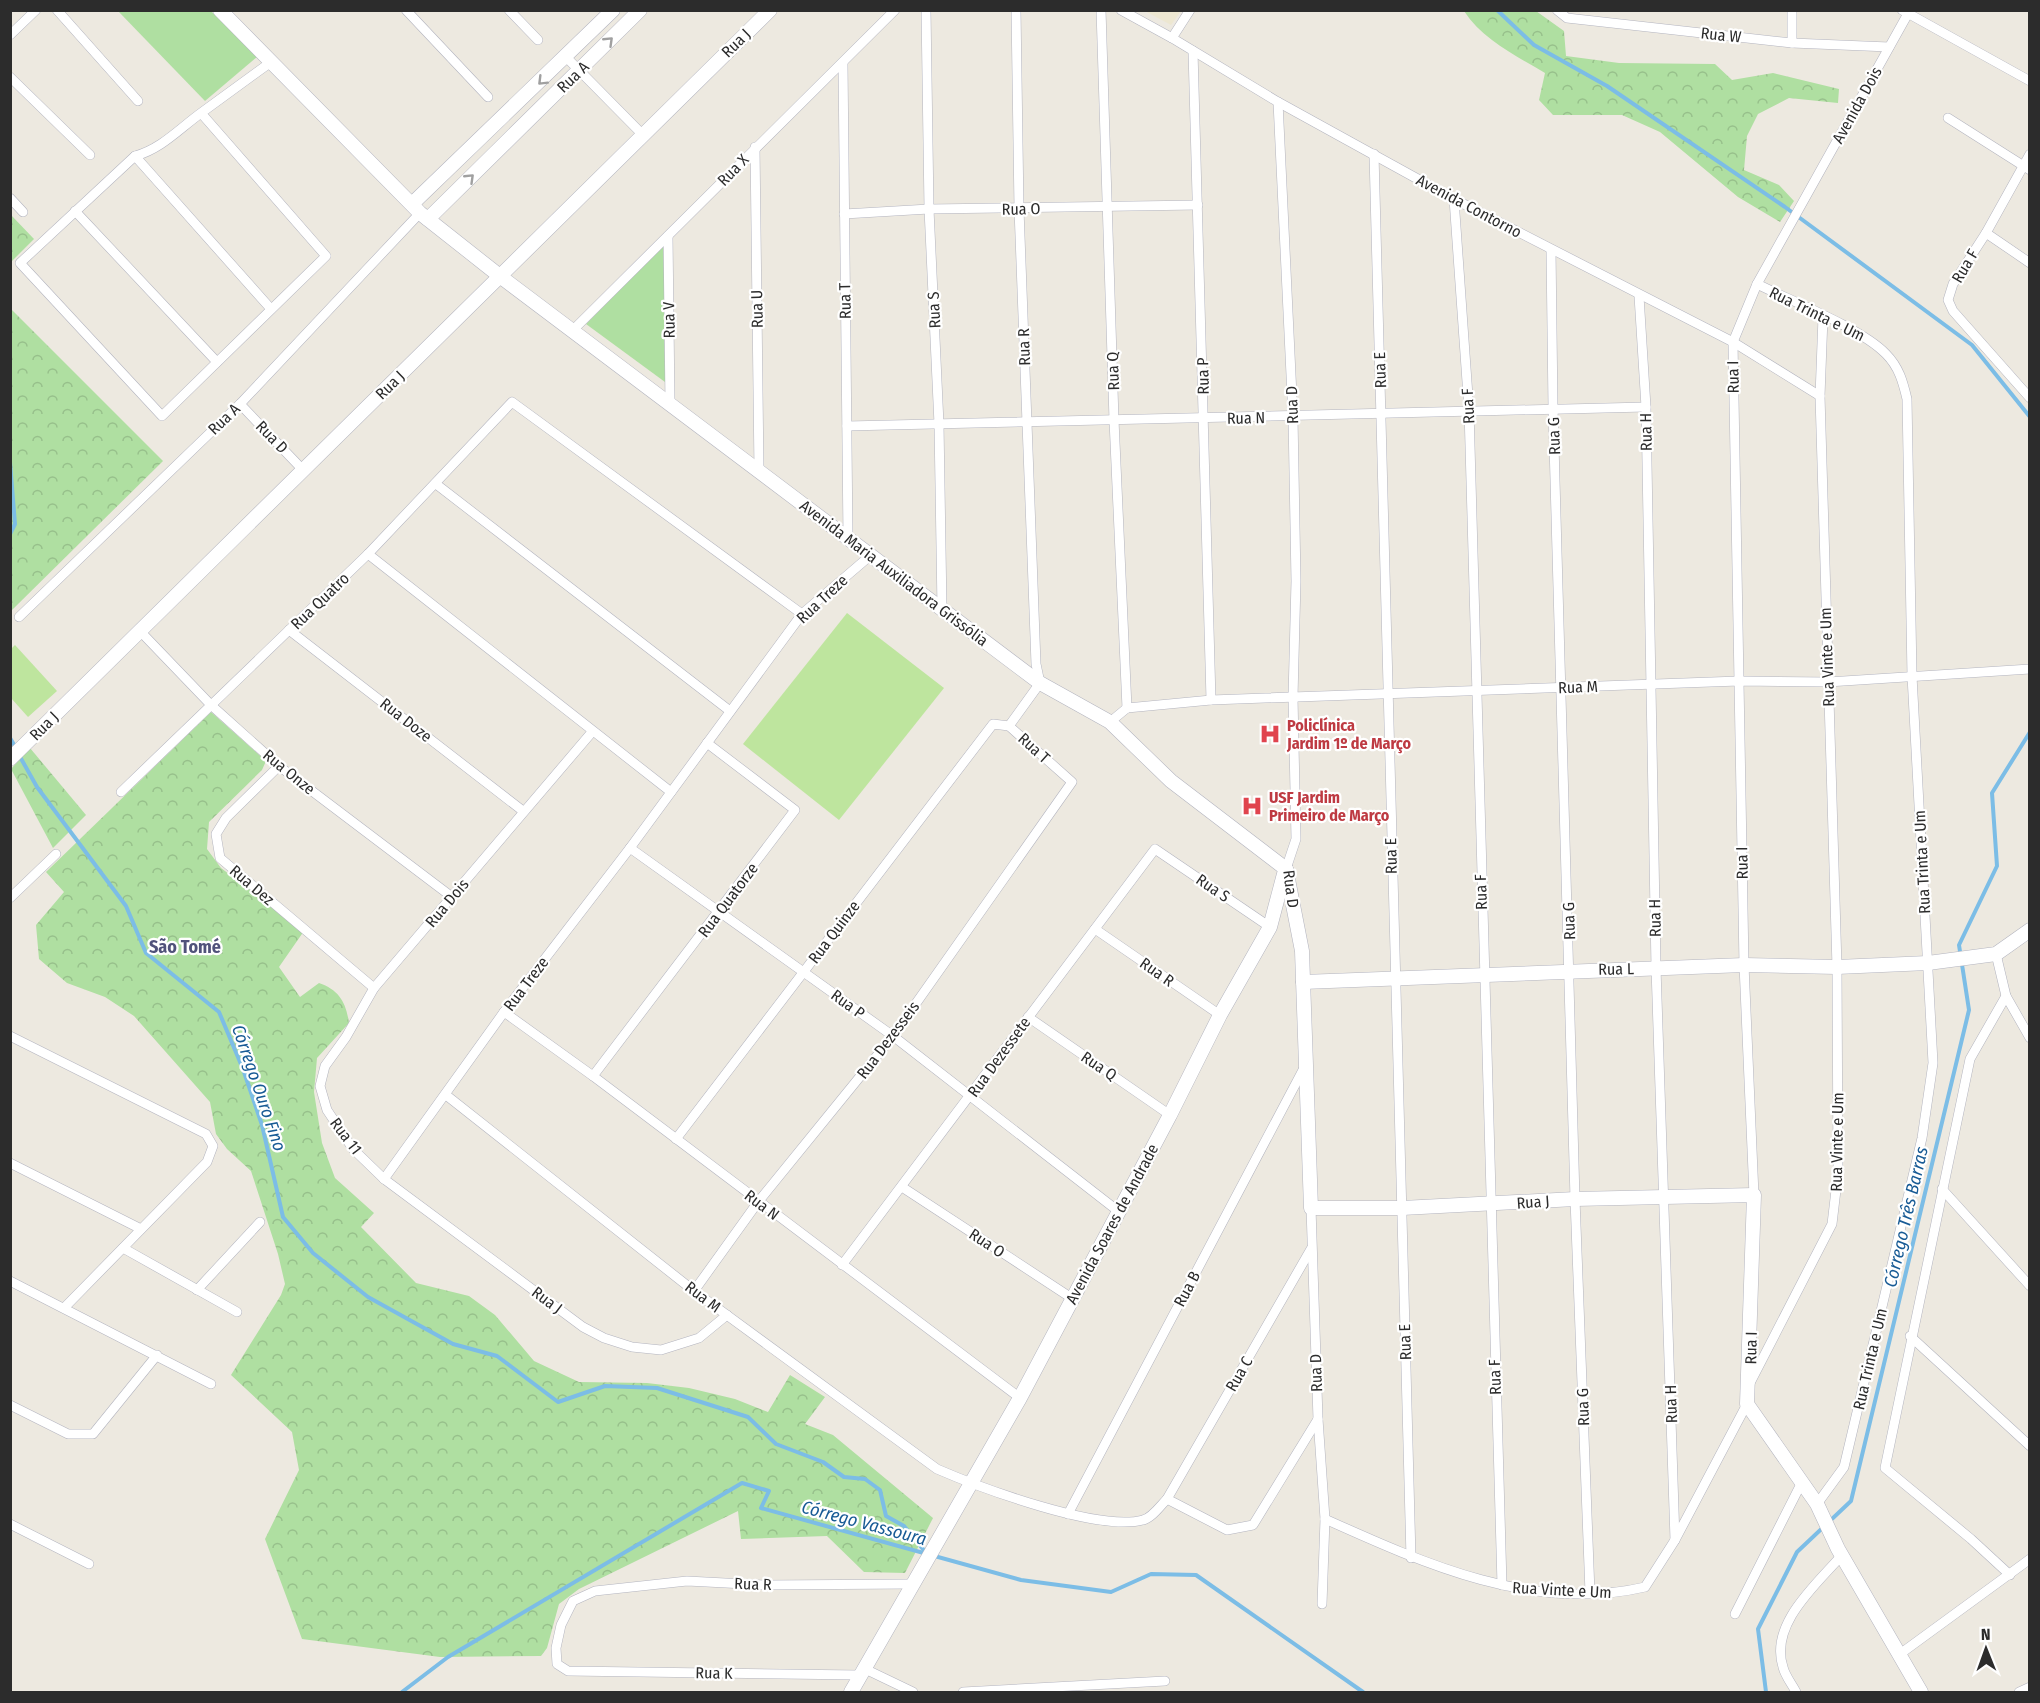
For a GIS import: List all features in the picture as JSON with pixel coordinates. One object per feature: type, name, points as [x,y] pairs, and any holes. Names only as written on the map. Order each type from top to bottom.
[{"type":"street","points":[[10,35],[36,10]]},
{"type":"street","points":[[57,10],[138,101]]},
{"type":"street","name":"Avenida Maria Auxiliadora Grissólia","points":[[220,10],[420,212],[572,331],[1040,682],[1110,722],[1171,781],[1286,869]]},
{"type":"street","points":[[406,10],[488,98]]},
{"type":"street","points":[[509,10],[538,40]]},
{"type":"street","name":"Rua A","points":[[19,617],[240,404],[566,57],[613,10]]},
{"type":"street","name":"Rua A","points":[[420,212],[579,70],[640,10]]},
{"type":"street","name":"Rua J","points":[[11,758],[770,10]]},
{"type":"street","name":"Rua X","points":[[572,331],[895,10]]},
{"type":"street","name":"Rua S","points":[[926,10],[928,209],[939,424],[942,609]]},
{"type":"street","name":"Rua R","points":[[1016,10],[1019,209],[1035,664],[1040,682]]},
{"type":"street","name":"Rua Q","points":[[1101,10],[1114,420],[1127,708]]},
{"type":"street","name":"Avenida Contorno","points":[[1121,10],[1278,102],[1454,199],[1639,296],[1733,342],[1820,396]]},
{"type":"street","points":[[1172,38],[1190,10]]},
{"type":"street","name":"Rua W","points":[[1557,10],[1567,18],[1792,43],[1888,47]]},
{"type":"street","points":[[1792,10],[1792,43]]},
{"type":"street","points":[[1907,12],[2030,81]]},
{"type":"street","name":"Avenida Dois","points":[[1733,342],[1757,284],[1907,12]]},
{"type":"street","name":"Rua P","points":[[1193,51],[1211,700]]},
{"type":"street","points":[[566,57],[643,135]]},
{"type":"street","points":[[201,113],[326,256],[162,417],[21,263],[135,156],[164,144],[201,113],[271,62]]},
{"type":"street","name":"Rua T","points":[[843,64],[848,538]]},
{"type":"street","points":[[10,77],[90,156]]},
{"type":"street","name":"Rua D","points":[[1278,102],[1293,417],[1296,581],[1293,697],[1296,838],[1286,869],[1302,951],[1311,1249],[1325,1520],[1322,1604]]},
{"type":"street","points":[[1948,118],[2026,168]]},
{"type":"street","name":"Rua U","points":[[755,147],[759,471]]},
{"type":"street","name":"Rua E","points":[[1374,154],[1411,1558]]},
{"type":"street","name":"Rua F","points":[[2030,154],[2026,168],[1953,284],[1948,300],[1953,311],[2030,398]]},
{"type":"street","points":[[135,156],[271,309]]},
{"type":"street","points":[[10,198],[23,212]]},
{"type":"street","name":"Rua F","points":[[1454,199],[1469,410],[1475,691],[1502,1585]]},
{"type":"street","name":"Rua O","points":[[844,214],[928,209],[1198,205]]},
{"type":"street","points":[[75,211],[217,362]]},
{"type":"street","points":[[1986,233],[2030,263]]},
{"type":"street","name":"Rua V","points":[[668,236],[670,404]]},
{"type":"street","name":"Rua G","points":[[1551,250],[1553,408],[1571,970],[1575,1199],[1590,1593]]},
{"type":"street","name":"Rua Trinta e Um","points":[[1757,284],[1871,340],[1887,355],[1901,374],[1907,399],[1912,676],[1933,1063],[1922,1138],[1844,1467],[1817,1504]]},
{"type":"street","name":"Rua H","points":[[1639,296],[1646,407],[1656,968],[1676,1540]]},
{"type":"street","name":"Rua Vinte e Um","points":[[1325,1520],[1411,1558],[1516,1590],[1614,1594],[1645,1587],[1676,1540],[1747,1404],[1750,1383],[1832,1224],[1838,1173],[1837,967],[1820,396],[1822,317]]},
{"type":"street","name":"Rua I","points":[[1733,342],[1744,965],[1754,1195],[1750,1383]]},
{"type":"street","name":"Rua Quatro","points":[[121,792],[368,554],[512,402],[802,614]]},
{"type":"street","name":"Rua D","points":[[240,404],[303,470]]},
{"type":"street","name":"Rua N","points":[[847,426],[1646,407]]},
{"type":"street","points":[[436,484],[730,711]]},
{"type":"street","points":[[368,554],[671,792]]},
{"type":"street","name":"Rua Treze","points":[[384,1179],[504,1012],[630,848],[802,614],[871,555]]},
{"type":"street","name":"Rua Onze","points":[[139,630],[211,705],[279,766],[452,897]]},
{"type":"street","name":"Rua Doze","points":[[289,630],[523,811]]},
{"type":"street","name":"Rua M","points":[[1127,708],[1211,700],[1739,681],[1828,682],[2030,669]]},
{"type":"street","points":[[1009,726],[1040,682]]},
{"type":"street","points":[[1110,722],[1127,708]]},
{"type":"street","name":"Rua T","points":[[993,724],[1009,726],[1072,782]]},
{"type":"street","name":"Rua Quinze","points":[[676,1139],[993,724]]},
{"type":"street","name":"Rua Dois","points":[[320,1086],[325,1066],[346,1037],[374,988],[592,732]]},
{"type":"street","name":"Rua Quatorze","points":[[593,1076],[795,810],[707,743]]},
{"type":"street","name":"Rua Dez","points":[[279,766],[226,818],[216,834],[220,858],[374,988]]},
{"type":"street","name":"Rua Dezesseis","points":[[694,1291],[758,1202],[893,1036],[1072,782]]},
{"type":"street","name":"Rua P","points":[[630,848],[721,910],[893,1036],[1118,1210]]},
{"type":"street","name":"Rua S","points":[[1155,849],[1270,927]]},
{"type":"street","name":"Rua Dezessete","points":[[842,1265],[1155,849]]},
{"type":"street","points":[[10,898],[57,854]]},
{"type":"street","name":"Avenida Soares de Andrade","points":[[851,1692],[911,1584],[1020,1398],[1170,1115],[1220,1015],[1270,927],[1286,869]]},
{"type":"street","name":"Rua R","points":[[1095,929],[1220,1015]]},
{"type":"street","points":[[2030,930],[1996,954],[2006,996],[2030,1038]]},
{"type":"street","name":"Rua L","points":[[1303,981],[1744,965],[1837,967],[1928,963],[1996,954]]},
{"type":"street","points":[[2006,996],[1970,1059],[1885,1468],[1971,1539],[2010,1575]]},
{"type":"street","name":"Rua N","points":[[504,1012],[593,1076],[1020,1398]]},
{"type":"street","name":"Rua Q","points":[[1028,1017],[1170,1115]]},
{"type":"street","points":[[10,1036],[206,1134],[213,1146],[207,1162],[64,1308]]},
{"type":"street","name":"Rua B","points":[[1068,1514],[1306,1064]]},
{"type":"street","name":"Rua 11","points":[[320,1086],[327,1110],[353,1149],[384,1179]]},
{"type":"street","name":"Rua M","points":[[446,1095],[727,1316],[938,1469],[971,1483]]},
{"type":"street","points":[[10,1164],[141,1229]]},
{"type":"street","name":"Rua J","points":[[384,1179],[584,1328],[604,1338],[632,1347],[661,1350],[699,1338],[727,1316]]},
{"type":"street","name":"Rua O","points":[[902,1187],[1073,1299]]},
{"type":"street","points":[[1942,1189],[2030,1286]]},
{"type":"street","name":"Rua J","points":[[1311,1208],[1402,1208],[1575,1199],[1754,1195]]},
{"type":"street","points":[[197,1290],[260,1222]]},
{"type":"street","points":[[123,1248],[237,1312]]},
{"type":"street","name":"Rua C","points":[[1167,1499],[1311,1249]]},
{"type":"street","points":[[10,1281],[212,1384]]},
{"type":"street","points":[[1911,1336],[2030,1446]]},
{"type":"street","points":[[10,1405],[68,1434],[93,1434],[157,1355]]},
{"type":"street","points":[[1747,1404],[1817,1504],[1840,1552],[1921,1692]]},
{"type":"street","points":[[971,1483],[1068,1514],[1124,1523],[1146,1520],[1167,1499],[1227,1530],[1253,1525],[1318,1419]]},
{"type":"street","points":[[1735,1614],[1802,1482]]},
{"type":"street","points":[[10,1524],[89,1564]]},
{"type":"street","points":[[1796,1692],[1782,1666],[1783,1637],[1793,1611],[1840,1552]]},
{"type":"street","points":[[1900,1654],[2030,1559]]},
{"type":"street","name":"Rua R","points":[[568,1671],[557,1664],[556,1648],[561,1625],[573,1601],[595,1590],[687,1581],[766,1585],[911,1584]]},
{"type":"street","name":"Rua K","points":[[568,1671],[861,1672]]},
{"type":"street","points":[[861,1672],[914,1692]]},
{"type":"street","points":[[963,1692],[1045,1691],[1165,1681]]},
{"type":"street","points":[[2019,1692],[2030,1687]]},
{"type":"shaded area","points":[[1145,11],[1181,11],[1171,25]]},
{"type":"green space","points":[[118,11],[211,11],[257,57],[205,101]]},
{"type":"green space","points":[[1464,11],[1536,11],[1564,31],[1566,56],[1619,63],[1715,64],[1732,80],[1773,73],[1839,89],[1838,103],[1789,98],[1758,114],[1747,136],[1744,170],[1779,185],[1794,201],[1780,222],[1738,197],[1660,132],[1622,115],[1553,115],[1539,100],[1545,73],[1490,39]]},
{"type":"green space","points":[[11,215],[34,239],[11,262]]},
{"type":"green space","points":[[664,245],[665,382],[586,324]]},
{"type":"green space","points":[[11,309],[163,461],[11,611]]},
{"type":"green space","points":[[847,613],[944,688],[839,820],[743,744]]},
{"type":"green space","points":[[15,645],[57,691],[28,717],[11,698],[11,649]]},
{"type":"green space","points":[[211,712],[266,761],[262,770],[209,822],[207,849],[221,868],[304,931],[279,967],[300,997],[319,983],[332,989],[346,1009],[349,1023],[317,1058],[314,1092],[322,1143],[335,1178],[374,1213],[361,1227],[416,1283],[469,1296],[495,1315],[534,1361],[579,1382],[647,1383],[689,1388],[735,1399],[768,1412],[790,1375],[825,1397],[805,1424],[833,1435],[933,1518],[905,1573],[864,1572],[827,1536],[741,1539],[738,1511],[579,1589],[559,1604],[547,1648],[541,1656],[440,1657],[302,1639],[265,1539],[299,1470],[292,1432],[231,1375],[281,1295],[285,1284],[278,1254],[251,1171],[227,1149],[216,1134],[210,1102],[134,1016],[105,997],[67,983],[39,959],[36,925],[64,892],[46,872]]},
{"type":"green space","points":[[30,748],[86,815],[53,848],[11,769]]},
{"type":"waterway","points":[[1497,10],[1534,45],[1607,86],[1785,207],[1972,345],[2030,417]]},
{"type":"waterway","name":"Córrego Ouro Fino","points":[[10,462],[15,524],[10,534]]},
{"type":"waterway","name":"Córrego Três Barras","points":[[1766,1692],[1758,1629],[1797,1552],[1851,1501],[1969,1010],[1959,945],[1997,866],[1992,793],[2030,732]]},
{"type":"waterway","name":"Córrego Ouro Fino","points":[[10,738],[16,748]]},
{"type":"waterway","name":"Córrego Ouro Fino","points":[[19,755],[37,787],[126,906],[146,953],[219,1012],[243,1069],[262,1125],[283,1217],[313,1253],[368,1297],[453,1344],[497,1356],[558,1402],[605,1386],[657,1388],[748,1417],[776,1444],[823,1462],[844,1477],[865,1479],[880,1490],[886,1516],[904,1526],[927,1554]]},
{"type":"waterway","name":"Córrego Vassoura","points":[[402,1692],[448,1657],[742,1483],[769,1491],[761,1508],[1021,1580],[1111,1592],[1151,1574],[1196,1575],[1363,1692]]},
{"type":"place","name":"Policlínica Jardim 1º de Março","points":[[1270,734]]},
{"type":"place","name":"USF Jardim Primeiro de Março","points":[[1252,806]]},
{"type":"district","name":"São Tomé","points":[[185,947]]}]
